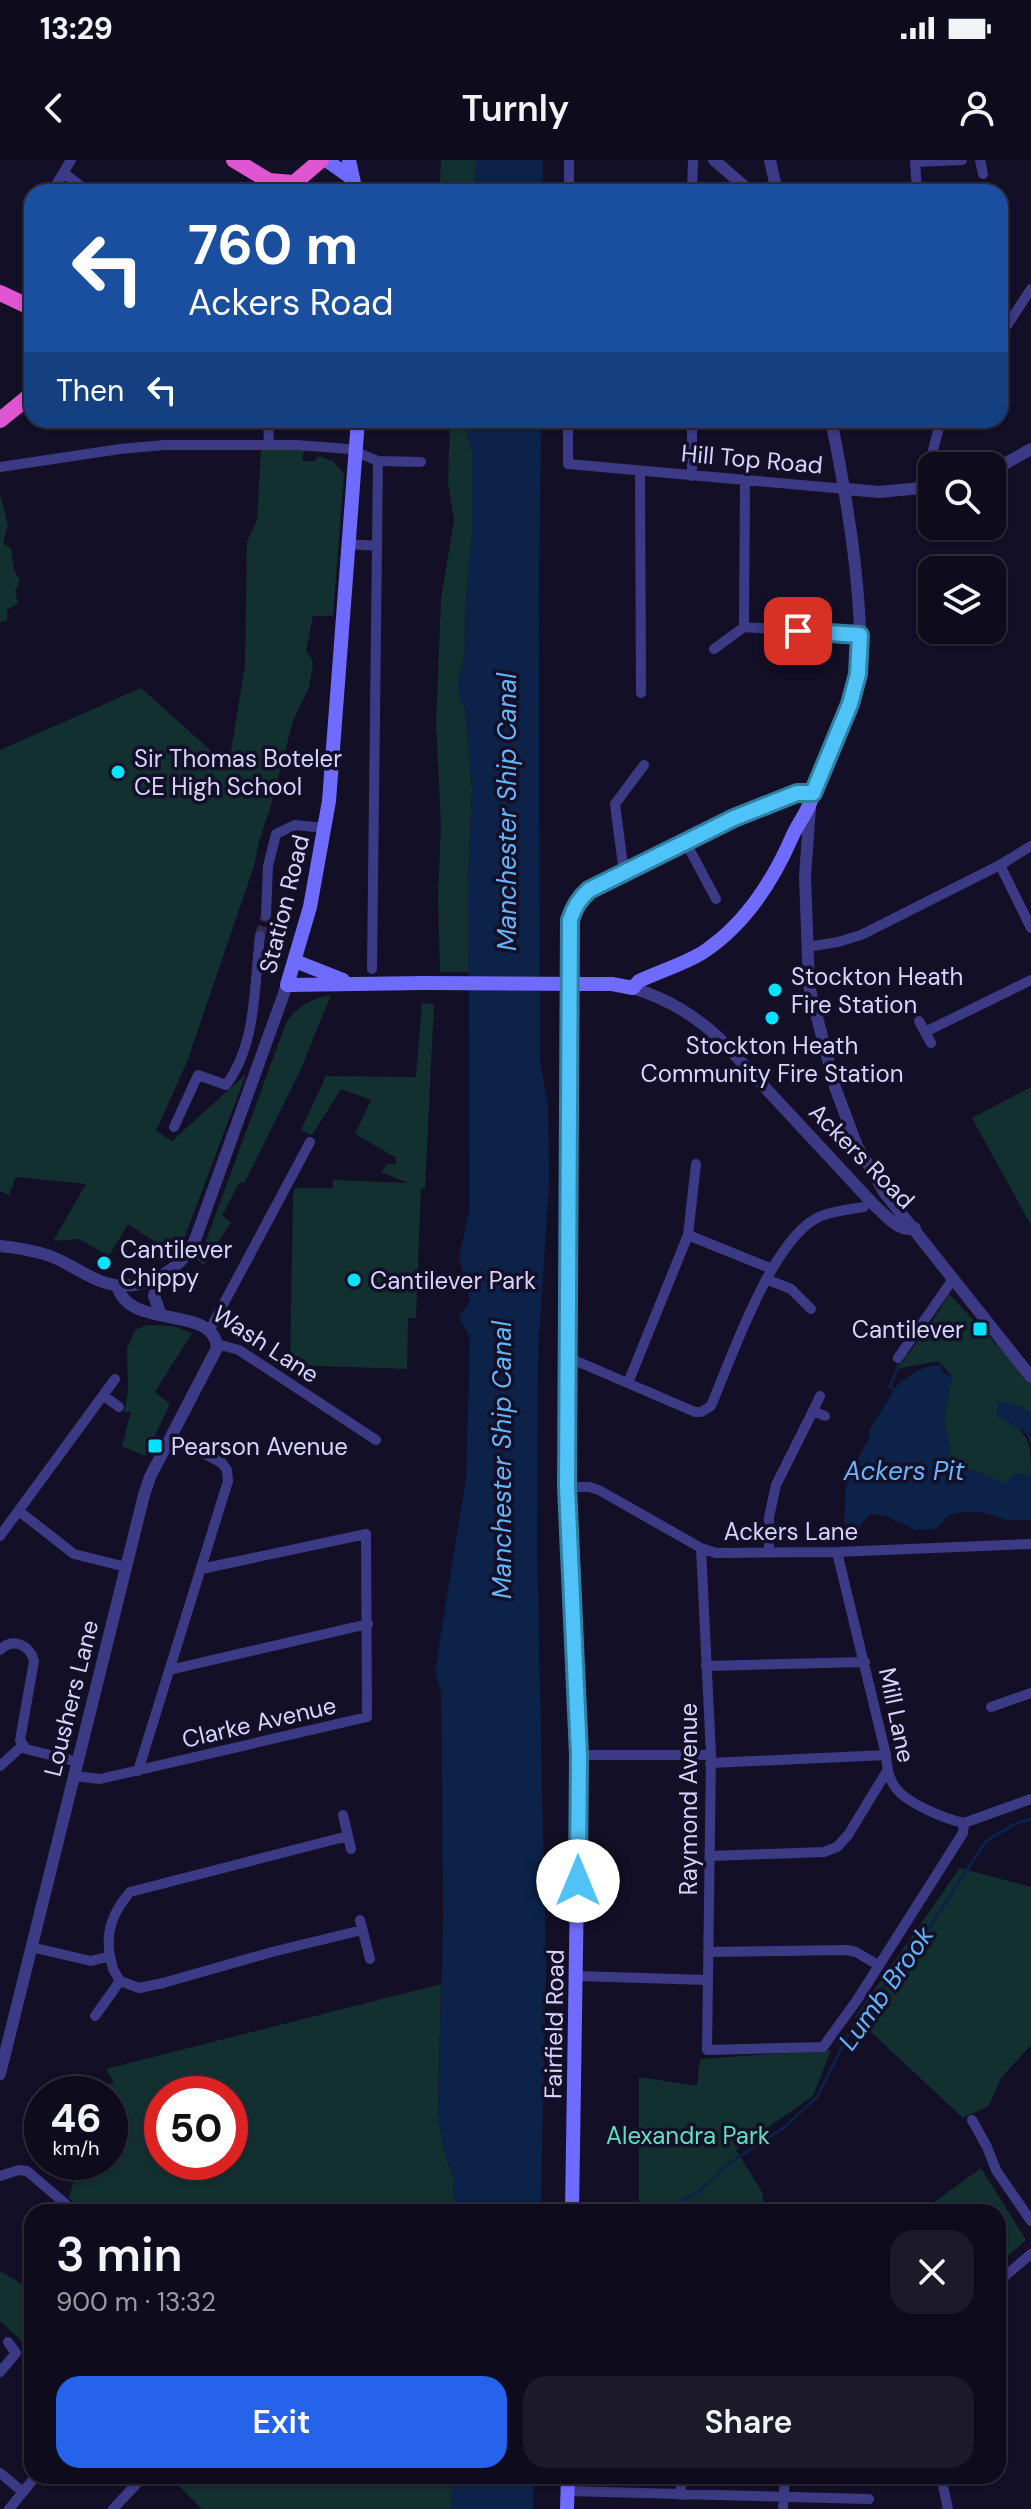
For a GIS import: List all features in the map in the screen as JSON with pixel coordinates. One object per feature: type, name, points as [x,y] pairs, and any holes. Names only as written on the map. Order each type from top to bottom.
[{"type":"highway","points":[[234,160],[277,184]]},
{"type":"highway","points":[[293,184],[324,160]]},
{"type":"highway","points":[[254,172],[262,184]]},
{"type":"highway","points":[[0,293],[24,304]]},
{"type":"highway","points":[[0,420],[24,400]]},
{"type":"main road","points":[[324,160],[353,184]]},
{"type":"main road","points":[[349,160],[354,184]]},
{"type":"main road","name":"Station Road","points":[[287,985],[310,907],[325,828],[357,428]]},
{"type":"main road","name":"Fairfield Road","points":[[572,2204],[579,1755],[567,1487],[570,920],[580,897],[589,890],[685,841],[791,795],[801,792],[812,800]]},
{"type":"main road","name":"Ackers Road","points":[[287,985],[327,986],[348,982],[612,984],[633,988],[639,981],[701,953],[727,934],[750,910],[769,884],[812,800]]},
{"type":"main road","name":"Ackers Road","points":[[295,961],[348,982]]},
{"type":"main road","points":[[567,2509],[568,2484]]},
{"type":"street","points":[[57,184],[71,160]]},
{"type":"street","points":[[569,160],[569,184]]},
{"type":"street","points":[[692,184],[693,160]]},
{"type":"street","points":[[714,160],[742,184]]},
{"type":"street","points":[[770,160],[775,184]]},
{"type":"street","points":[[916,184],[915,161],[962,160]]},
{"type":"street","points":[[980,160],[983,174]]},
{"type":"street","points":[[64,173],[78,184]]},
{"type":"street","points":[[1008,324],[1031,289]]},
{"type":"street","points":[[268,428],[269,445]]},
{"type":"street","name":"Hill Top Road","points":[[568,428],[568,464],[879,492],[918,489]]},
{"type":"street","points":[[692,428],[692,476]]},
{"type":"street","name":"Ackers Road","points":[[833,428],[846,489],[860,635],[858,674],[850,704],[812,800],[805,876],[809,986],[815,1015],[835,1087],[857,1146],[884,1192],[1031,1377]]},
{"type":"street","points":[[934,452],[938,428]]},
{"type":"street","points":[[0,467],[142,446],[269,445],[356,451],[378,461],[421,462]]},
{"type":"street","points":[[1006,463],[1031,449]]},
{"type":"street","points":[[372,969],[378,461]]},
{"type":"street","points":[[640,471],[641,693]]},
{"type":"street","points":[[744,627],[745,480]]},
{"type":"street","points":[[348,544],[377,546]]},
{"type":"street","points":[[714,649],[744,627],[860,635]]},
{"type":"street","points":[[624,873],[615,804],[644,765]]},
{"type":"street","points":[[266,915],[268,866],[276,834],[295,825],[325,828]]},
{"type":"street","points":[[685,841],[716,899]]},
{"type":"street","points":[[807,947],[861,935],[1000,865],[1031,846]]},
{"type":"street","points":[[1000,865],[1031,928]]},
{"type":"street","points":[[174,1127],[198,1075],[226,1085],[237,1070],[251,1028],[260,936]]},
{"type":"street","points":[[925,1032],[1031,980]]},
{"type":"street","name":"Station Road","points":[[160,1277],[185,1258],[195,1240],[287,985]]},
{"type":"street","name":"Ackers Road","points":[[633,988],[675,1004],[697,1018],[875,1206],[901,1228],[915,1228]]},
{"type":"street","points":[[919,1021],[931,1043]]},
{"type":"street","points":[[209,1331],[310,1142]]},
{"type":"street","points":[[628,1383],[688,1235],[696,1164]]},
{"type":"street","points":[[567,1357],[695,1412],[707,1410],[769,1274],[798,1232],[820,1216],[864,1207]]},
{"type":"street","points":[[688,1235],[769,1274],[791,1289],[811,1309]]},
{"type":"street","name":"Wash Lane","points":[[0,1246],[52,1257],[96,1279],[117,1285],[120,1295],[130,1306],[209,1331],[217,1344],[239,1350],[376,1440]]},
{"type":"street","points":[[117,1285],[142,1283],[160,1277]]},
{"type":"street","points":[[160,1277],[154,1296],[161,1315]]},
{"type":"street","points":[[898,1358],[953,1279]]},
{"type":"street","name":"Loushers Lane","points":[[0,2074],[3,2050],[144,1495],[171,1436],[212,1360],[217,1344]]},
{"type":"street","points":[[0,1536],[115,1379]]},
{"type":"street","points":[[103,1395],[119,1407]]},
{"type":"street","points":[[769,1552],[769,1517],[776,1485],[820,1396]]},
{"type":"street","points":[[813,1411],[825,1416]]},
{"type":"street","points":[[138,1771],[228,1481],[227,1470],[222,1463],[171,1436]]},
{"type":"street","name":"Ackers Lane","points":[[567,1487],[599,1490],[701,1548],[716,1553],[837,1552],[1031,1544]]},
{"type":"street","points":[[20,1512],[74,1554],[126,1567]]},
{"type":"street","name":"Clarke Avenue","points":[[74,1776],[100,1779],[367,1717],[366,1534],[201,1569]]},
{"type":"street","name":"Raymond Avenue","points":[[701,1548],[710,1759],[707,2050],[823,2047],[878,1965]]},
{"type":"street","name":"Mill Lane","points":[[837,1552],[865,1662],[887,1771],[895,1787],[907,1799],[953,1821],[964,1823]]},
{"type":"street","points":[[169,1670],[368,1624]]},
{"type":"street","points":[[0,1650],[14,1642],[21,1644],[32,1653],[34,1661],[20,1740],[22,1746],[78,1762]]},
{"type":"street","points":[[706,1666],[865,1662]]},
{"type":"street","points":[[991,1707],[1030,1697]]},
{"type":"street","points":[[0,1766],[22,1746]]},
{"type":"street","points":[[579,1755],[710,1759],[886,1755]]},
{"type":"street","points":[[710,1856],[824,1852],[837,1847],[848,1835],[887,1771]]},
{"type":"street","points":[[708,1952],[847,1950],[878,1965],[957,1844],[964,1823],[1031,1799]]},
{"type":"street","points":[[343,1815],[351,1849]]},
{"type":"street","points":[[348,1836],[130,1892],[115,1910],[107,1943],[113,1969],[120,1981],[139,1988],[361,1925],[370,1959]]},
{"type":"street","points":[[31,1947],[91,1961],[110,1956]]},
{"type":"street","points":[[577,1976],[708,1980]]},
{"type":"street","points":[[95,2016],[120,1981]]},
{"type":"street","points":[[972,2120],[996,2170],[1031,2221]]},
{"type":"street","points":[[0,2176],[19,2170],[27,2171],[66,2204]]},
{"type":"street","points":[[1006,2275],[1031,2254]]},
{"type":"street","points":[[0,2372],[16,2353],[8,2342]]},
{"type":"street","points":[[0,2473],[23,2492]]},
{"type":"street","points":[[9,2509],[30,2484]]},
{"type":"street","points":[[113,2509],[136,2484]]},
{"type":"street","points":[[577,2484],[681,2495],[869,2499]]},
{"type":"street","points":[[681,2484],[681,2495]]},
{"type":"street","points":[[783,2509],[784,2484]]},
{"type":"street","points":[[943,2484],[948,2509]]},
{"type":"green space","points":[[441,160],[476,160],[475,184],[441,184]]},
{"type":"green space","points":[[450,428],[468,428],[472,450],[472,535],[465,654],[458,681],[459,696],[465,709],[472,789],[469,972],[440,972],[438,896],[441,824],[436,723],[441,600],[454,520],[448,483]]},
{"type":"green space","name":"Sir Thomas Boteler CE High School","points":[[261,449],[304,450],[302,461],[315,461],[318,456],[333,461],[344,474],[333,616],[313,616],[306,651],[313,665],[309,687],[293,721],[254,866],[187,1062],[156,1131],[172,1141],[246,1074],[185,1236],[172,1253],[128,1224],[109,1256],[79,1239],[53,1241],[86,1184],[16,1177],[9,1195],[0,1191],[0,750],[141,688],[219,758],[230,757],[245,665],[247,541],[257,521]]},
{"type":"green space","points":[[0,493],[8,525],[3,543],[11,548],[14,570],[20,580],[15,592],[18,603],[7,610],[7,620],[0,622]]},
{"type":"green space","points":[[331,995],[300,1071],[245,1182],[239,1183],[222,1216],[231,1222],[204,1265],[197,1260],[286,1023],[305,1004]]},
{"type":"green space","name":"Cantilever Park","points":[[422,1003],[434,1004],[425,1189],[421,1188],[416,1318],[408,1318],[407,1369],[290,1365],[295,1188],[333,1188],[333,1180],[408,1183],[381,1172],[387,1164],[396,1164],[396,1158],[355,1134],[371,1100],[341,1089],[312,1135],[301,1130],[326,1076],[416,1077]]},
{"type":"green space","points":[[1031,1087],[1031,1225],[972,1118]]},
{"type":"green space","points":[[949,1294],[1031,1381],[1031,1414],[1022,1407],[997,1402],[997,1416],[1016,1427],[1026,1438],[1031,1476],[1005,1484],[979,1472],[953,1466],[944,1418],[952,1376],[938,1361],[897,1369]]},
{"type":"green space","points":[[147,1325],[173,1326],[192,1333],[155,1392],[170,1404],[145,1456],[122,1446],[131,1412],[124,1412],[128,1392],[127,1348],[135,1330]]},
{"type":"green space","points":[[960,1868],[1031,1887],[1031,2045],[1001,2078],[989,2106],[963,2118],[855,2017]]},
{"type":"green space","points":[[441,1984],[438,2112],[443,2147],[454,2180],[453,2204],[76,2204],[69,2198],[74,2180],[128,2180],[128,2076],[110,2076],[106,2069]]},
{"type":"green space","name":"Alexandra Park","points":[[831,2050],[813,2096],[736,2150],[762,2192],[764,2204],[639,2204],[639,2077],[697,2086],[700,2059]]},
{"type":"green space","points":[[981,2168],[1004,2204],[932,2204]]},
{"type":"green space","points":[[1006,2208],[1026,2240],[1006,2258]]},
{"type":"green space","points":[[0,2271],[24,2285],[24,2344],[0,2321]]},
{"type":"green space","points":[[177,2484],[453,2484],[451,2509],[202,2509]]},
{"type":"water","points":[[476,160],[543,160],[543,184],[475,184]]},
{"type":"water","name":"Manchester Ship Canal","points":[[468,428],[541,428],[540,1062],[548,1104],[549,1185],[538,1352],[537,1548],[546,1962],[541,2204],[453,2204],[454,2180],[443,2147],[438,2112],[443,1918],[441,1692],[435,1671],[466,1479],[470,1339],[459,1316],[470,1302],[459,1257],[470,1208],[468,888],[472,789],[465,709],[459,696],[458,681],[465,654],[472,535],[472,450]]},
{"type":"water","name":"Ackers Pit","points":[[940,1365],[944,1373],[953,1376],[944,1418],[953,1466],[1005,1483],[1014,1474],[1031,1475],[1031,1520],[1007,1520],[982,1512],[961,1512],[949,1515],[936,1529],[916,1530],[885,1516],[870,1514],[853,1535],[846,1535],[846,1488],[851,1470],[869,1439],[870,1429],[898,1384],[913,1373]]},
{"type":"water","name":"Ackers Pit","points":[[997,1401],[1022,1407],[1031,1414],[1031,1445],[1026,1433],[997,1416]]},
{"type":"water","points":[[453,2484],[534,2484],[533,2509],[451,2509]]},
{"type":"waterway","points":[[895,1390],[890,1387],[900,1361]]},
{"type":"waterway","name":"Lumb Brook","points":[[675,2204],[698,2192],[731,2162],[785,2127],[817,2097],[850,2031],[922,1938],[986,1841],[1015,1824],[1031,1819]]},
{"type":"tunnel","points":[[260,936],[266,915]]},
{"type":"place","name":"Sir Thomas Boteler CE High School","points":[[118,772]]},
{"type":"place","name":"Stockton Heath Fire Station","points":[[775,990]]},
{"type":"place","name":"Stockton Heath Community Fire Station","points":[[772,1018]]},
{"type":"place","name":"Cantilever Chippy","points":[[104,1263]]},
{"type":"place","name":"Cantilever Park","points":[[354,1280]]},
{"type":"place","name":"Cantilever","points":[[980,1329]]},
{"type":"place","name":"Pearson Avenue","points":[[155,1446]]},
{"type":"route","points":[[578,1881],[579,1755],[567,1487],[570,920],[580,897],[589,890],[734,818],[797,793],[813,793],[850,704],[858,674],[860,635],[798,631]]}]
